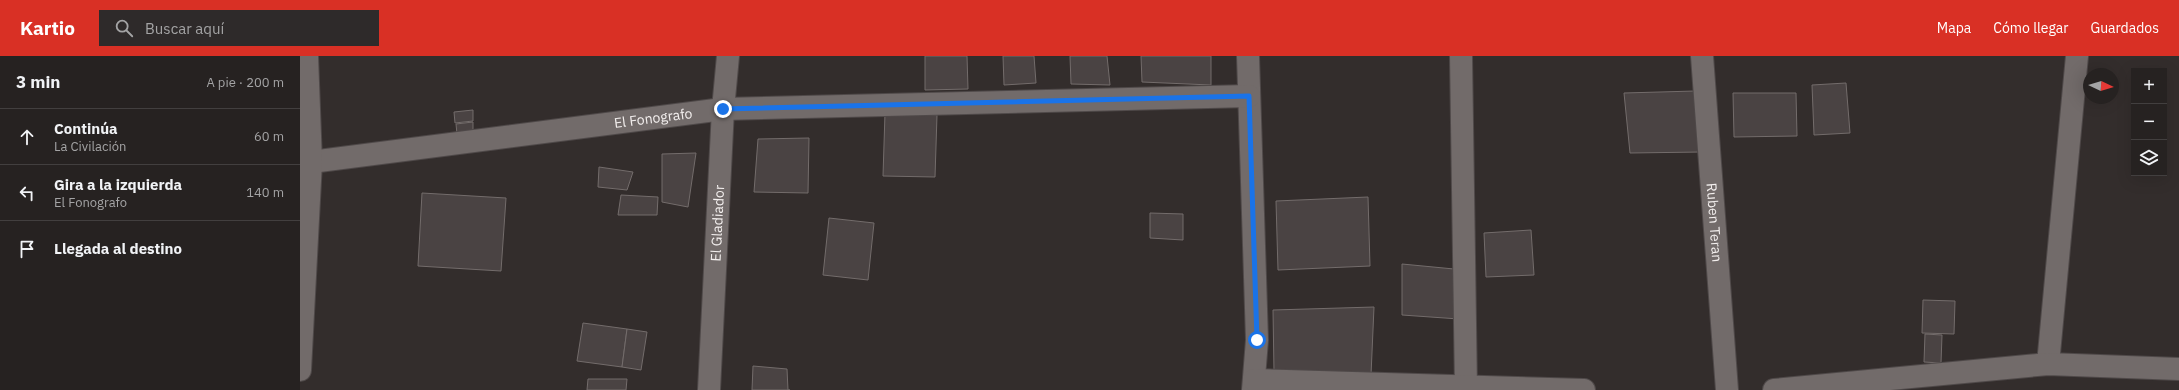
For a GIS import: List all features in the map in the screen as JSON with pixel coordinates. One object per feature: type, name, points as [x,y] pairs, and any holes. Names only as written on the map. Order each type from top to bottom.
[{"type":"street","points":[[300,370],[306,162],[307,56]]},
{"type":"street","name":"El Gladiador","points":[[709,390],[723,109],[728,56]]},
{"type":"street","points":[[1248,56],[1257,340],[1254,385],[1584,390]]},
{"type":"street","points":[[1462,56],[1466,388]]},
{"type":"street","name":"Ruben Teran","points":[[1702,56],[1727,390]]},
{"type":"street","points":[[2048,364],[2077,56]]},
{"type":"street","name":"El Fonografo","points":[[306,162],[723,109],[1249,96]]},
{"type":"street","points":[[1774,390],[2048,364],[2179,369]]},
{"type":"building","points":[[925,56],[967,56],[968,89],[925,90]]},
{"type":"building","points":[[1003,56],[1034,56],[1036,83],[1004,85]]},
{"type":"building","points":[[1070,56],[1107,56],[1110,85],[1071,84]]},
{"type":"building","points":[[1141,56],[1211,56],[1211,85],[1142,82]]},
{"type":"building","points":[[1846,83],[1850,133],[1814,135],[1812,85]]},
{"type":"building","points":[[1695,91],[1702,152],[1630,153],[1624,93]]},
{"type":"building","points":[[1733,93],[1796,93],[1797,136],[1734,137]]},
{"type":"building","points":[[473,110],[473,121],[455,123],[454,112]]},
{"type":"building","points":[[885,113],[937,115],[935,177],[883,176]]},
{"type":"building","points":[[473,122],[473,133],[457,134],[456,124]]},
{"type":"building","points":[[809,138],[808,193],[754,192],[758,139]]},
{"type":"building","points":[[696,153],[688,207],[662,202],[662,154]]},
{"type":"building","points":[[599,167],[633,172],[627,190],[598,187]]},
{"type":"building","points":[[422,193],[506,198],[501,271],[418,266]]},
{"type":"building","points":[[621,195],[658,197],[657,215],[618,215]]},
{"type":"building","points":[[1368,197],[1370,266],[1278,270],[1276,201]]},
{"type":"building","points":[[1150,213],[1183,214],[1183,240],[1150,238]]},
{"type":"building","points":[[829,218],[874,223],[868,280],[823,275]]},
{"type":"building","points":[[1531,230],[1534,275],[1486,277],[1484,233]]},
{"type":"building","points":[[1402,264],[1454,269],[1459,319],[1402,315]]},
{"type":"building","points":[[1923,300],[1955,301],[1954,334],[1922,333]]},
{"type":"building","points":[[1374,307],[1371,375],[1274,372],[1273,310]]},
{"type":"building","points":[[583,323],[627,329],[622,367],[577,361]]},
{"type":"building","points":[[627,329],[647,332],[641,370],[622,367]]},
{"type":"building","points":[[1925,334],[1942,335],[1941,363],[1924,362]]},
{"type":"building","points":[[753,366],[787,369],[788,390],[752,390]]},
{"type":"building","points":[[588,379],[627,379],[626,390],[587,390]]},
{"type":"route","points":[[723,109],[1249,96],[1257,340]]}]
